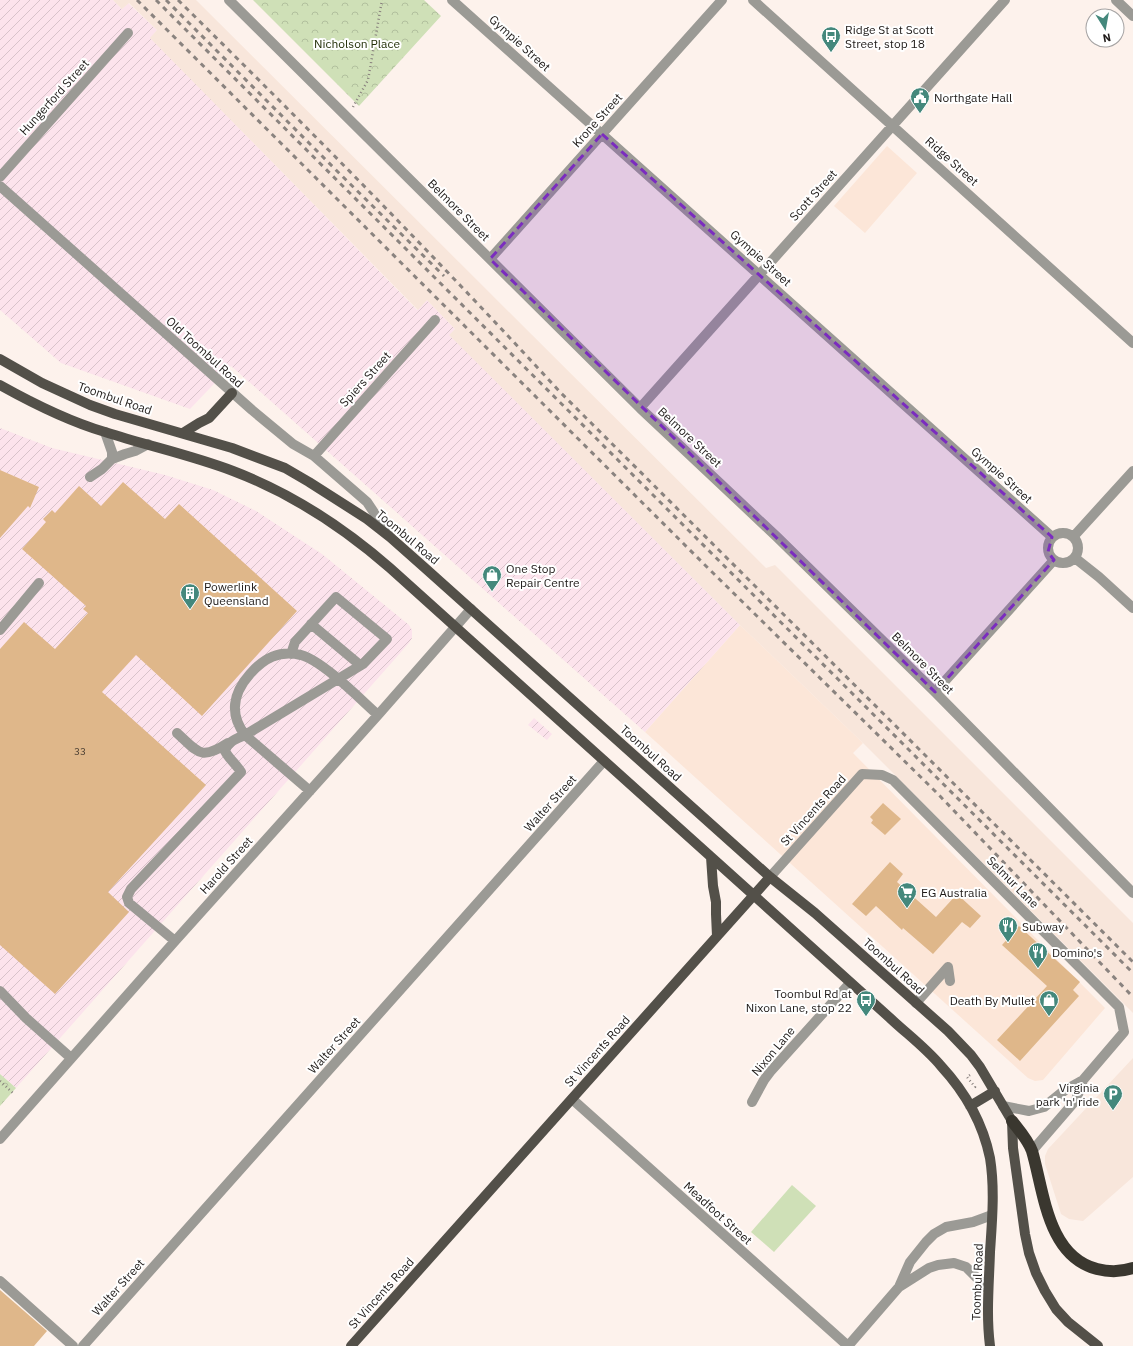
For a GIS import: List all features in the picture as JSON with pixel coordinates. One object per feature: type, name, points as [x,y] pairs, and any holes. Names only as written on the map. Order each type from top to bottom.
[{"type":"highway","points":[[1012,1120],[1029,1144],[1032,1151],[1038,1181],[1049,1217],[1055,1232],[1063,1244],[1078,1260],[1092,1268],[1110,1272],[1133,1268]]},
{"type":"main road","name":"Toombul Road","points":[[0,359],[42,383],[90,405],[115,414],[232,448],[285,468],[367,520],[390,537],[770,877],[815,913],[948,1031],[971,1055],[1012,1120]]},
{"type":"main road","name":"Toombul Road","points":[[0,385],[56,414],[105,432],[179,452],[233,470],[305,505],[350,535],[370,551],[941,1065],[964,1095],[970,1106],[983,1135],[990,1159],[992,1187],[988,1289],[990,1346]]},
{"type":"main road","points":[[183,433],[209,418],[232,393]]},
{"type":"main road","points":[[711,857],[713,886],[716,902],[717,936]]},
{"type":"main road","name":"St Vincents Road","points":[[351,1346],[770,877]]},
{"type":"main road","points":[[970,1106],[995,1091]]},
{"type":"main road","points":[[1012,1120],[1013,1148],[1025,1234],[1029,1254],[1036,1273],[1045,1291],[1064,1318],[1098,1346]]},
{"type":"street","name":"Belmore Street","points":[[229,0],[640,408],[777,537],[935,692],[1133,893]]},
{"type":"street","name":"Gympie Street","points":[[452,0],[1052,537]]},
{"type":"street","name":"Krone Street","points":[[490,259],[722,0]]},
{"type":"street","name":"Ridge Street","points":[[753,0],[1133,343]]},
{"type":"street","name":"Scott Street","points":[[640,408],[1005,0]]},
{"type":"street","points":[[1116,0],[1133,16]]},
{"type":"street","name":"Hungerford Street","points":[[0,177],[128,33]]},
{"type":"street","name":"Old Toombul Road","points":[[0,186],[232,393],[293,444],[314,456],[367,502],[390,537]]},
{"type":"street","name":"Spiers Street","points":[[314,456],[435,320]]},
{"type":"street","points":[[105,432],[112,452],[112,459]]},
{"type":"street","points":[[90,477],[102,469],[112,459],[135,452],[148,444]]},
{"type":"street","points":[[1074,536],[1133,471]]},
{"type":"street","points":[[1060,532],[1070,533],[1074,536],[1079,545],[1078,554],[1075,558],[1071,561],[1062,563],[1054,560],[1048,552],[1049,541],[1052,537],[1060,532]]},
{"type":"street","points":[[1075,558],[1099,577],[1133,608]]},
{"type":"street","points":[[935,692],[1054,560]]},
{"type":"street","points":[[0,630],[40,583]]},
{"type":"street","points":[[177,733],[198,752],[204,754],[219,750],[360,665],[386,638],[336,597],[296,642],[291,654]]},
{"type":"street","name":"Harold Street","points":[[0,1138],[471,609]]},
{"type":"street","points":[[311,624],[360,665]]},
{"type":"street","points":[[310,791],[245,735],[240,728],[235,709],[236,698],[242,683],[262,662],[269,658],[291,654],[301,656],[313,661],[338,679],[378,715]]},
{"type":"street","points":[[175,941],[129,902],[127,897],[131,889],[241,772],[237,764],[228,757],[225,751],[226,746],[230,742]]},
{"type":"street","name":"Walter Street","points":[[83,1346],[604,761]]},
{"type":"street","name":"St Vincents Road","points":[[770,877],[862,774]]},
{"type":"street","name":"Selmur Lane","points":[[862,774],[882,775],[893,780],[1116,1003],[1121,1012],[1124,1032],[1083,1080]]},
{"type":"street","points":[[916,1004],[948,967],[950,981]]},
{"type":"street","name":"Nixon Lane","points":[[752,1102],[770,1072],[850,983]]},
{"type":"street","points":[[0,991],[26,1018],[71,1058]]},
{"type":"street","points":[[1003,1106],[1029,1111],[1044,1107],[1065,1090],[1083,1080]]},
{"type":"street","points":[[1032,1151],[1076,1100],[1083,1080]]},
{"type":"street","name":"Meadfoot Street","points":[[572,1099],[848,1346]]},
{"type":"street","points":[[899,1287],[910,1262],[934,1234],[946,1228],[973,1222],[992,1215]]},
{"type":"street","points":[[848,1346],[899,1287],[929,1268],[954,1263],[966,1267],[988,1289]]},
{"type":"street","points":[[0,1281],[73,1346]]},
{"type":"path","points":[[353,107],[368,80],[382,0]]},
{"type":"path","points":[[970,1075],[967,1077],[975,1087],[972,1089]]},
{"type":"path","points":[[0,1081],[14,1094]]},
{"type":"highlighted area","points":[[602,134],[1052,537],[1048,552],[1054,560],[935,692],[490,259]]},
{"type":"shaded area","points":[[0,0],[113,0],[122,9],[128,3],[157,30],[151,38],[417,310],[427,300],[455,329],[450,335],[740,625],[645,732],[231,366],[190,409],[61,363],[0,310]]},
{"type":"shaded area","points":[[113,0],[196,0],[766,568],[775,565],[1133,923],[1133,1013],[863,743],[740,625],[449,335],[455,329],[427,300],[418,310],[150,38],[157,30],[129,3],[122,9]]},
{"type":"shaded area","points":[[887,146],[917,173],[865,233],[834,206]]},
{"type":"shaded area","points":[[0,428],[52,448],[165,475],[213,490],[256,511],[322,554],[409,625],[412,630],[412,638],[409,643],[16,1088],[0,1074]]},
{"type":"shaded area","points":[[740,625],[863,743],[853,753],[1105,1008],[1043,1080],[1035,1081],[1028,1078],[645,732]]},
{"type":"shaded area","points":[[534,718],[552,734],[547,740],[528,725]]},
{"type":"shaded area","name":"Virginia park 'n' ride","points":[[1133,1058],[1133,1177],[1083,1221],[1069,1219],[1061,1214],[1045,1164],[1045,1156],[1048,1149]]},
{"type":"green space","name":"Nicholson Place","points":[[253,0],[424,0],[441,16],[359,106]]},
{"type":"green space","points":[[0,1074],[16,1088],[0,1106]]},
{"type":"green space","points":[[792,1185],[816,1206],[774,1252],[751,1232]]},
{"type":"building","points":[[0,470],[39,487],[30,508],[28,506],[0,538]]},
{"type":"building","points":[[123,482],[165,519],[179,504],[297,611],[202,716],[136,655],[102,692],[206,785],[108,892],[129,912],[55,994],[0,945],[0,649],[24,622],[55,649],[88,613],[83,609],[86,606],[22,549],[46,522],[43,519],[52,510],[55,513],[79,486],[101,506]]},
{"type":"building","points":[[883,803],[901,819],[885,835],[871,823],[873,820],[870,817]]},
{"type":"building","points":[[890,862],[903,874],[897,882],[936,917],[957,894],[981,916],[970,928],[962,922],[933,954],[903,928],[902,930],[876,906],[866,916],[852,904]]},
{"type":"building","points":[[1019,926],[1080,982],[1073,990],[1079,996],[1020,1061],[997,1040],[1047,986],[1002,945]]},
{"type":"building","points":[[0,1290],[47,1331],[34,1346],[0,1346]]},
{"type":"railway","points":[[137,0],[709,569],[937,793],[1133,997]]},
{"type":"railway","points":[[156,0],[1133,973]]},
{"type":"railway","points":[[166,0],[444,276]]},
{"type":"railway","points":[[178,0],[372,194],[467,292],[560,392],[1133,962]]},
{"type":"place","name":"Ridge St at Scott Street, stop 18","points":[[831,53]]},
{"type":"place","name":"Northgate Hall","points":[[920,114]]},
{"type":"place","name":"One Stop Repair Centre","points":[[492,592]]},
{"type":"place","name":"Powerlink Queensland","points":[[190,610]]},
{"type":"place","name":"EG Australia","points":[[907,909]]},
{"type":"place","name":"Subway","points":[[1008,943]]},
{"type":"place","name":"Domino's","points":[[1038,969]]},
{"type":"place","name":"Toombul Rd at Nixon Lane, stop 22","points":[[866,1017]]},
{"type":"place","name":"Death By Mullet","points":[[1049,1017]]},
{"type":"place","name":"Virginia park 'n' ride","points":[[1113,1111]]}]
